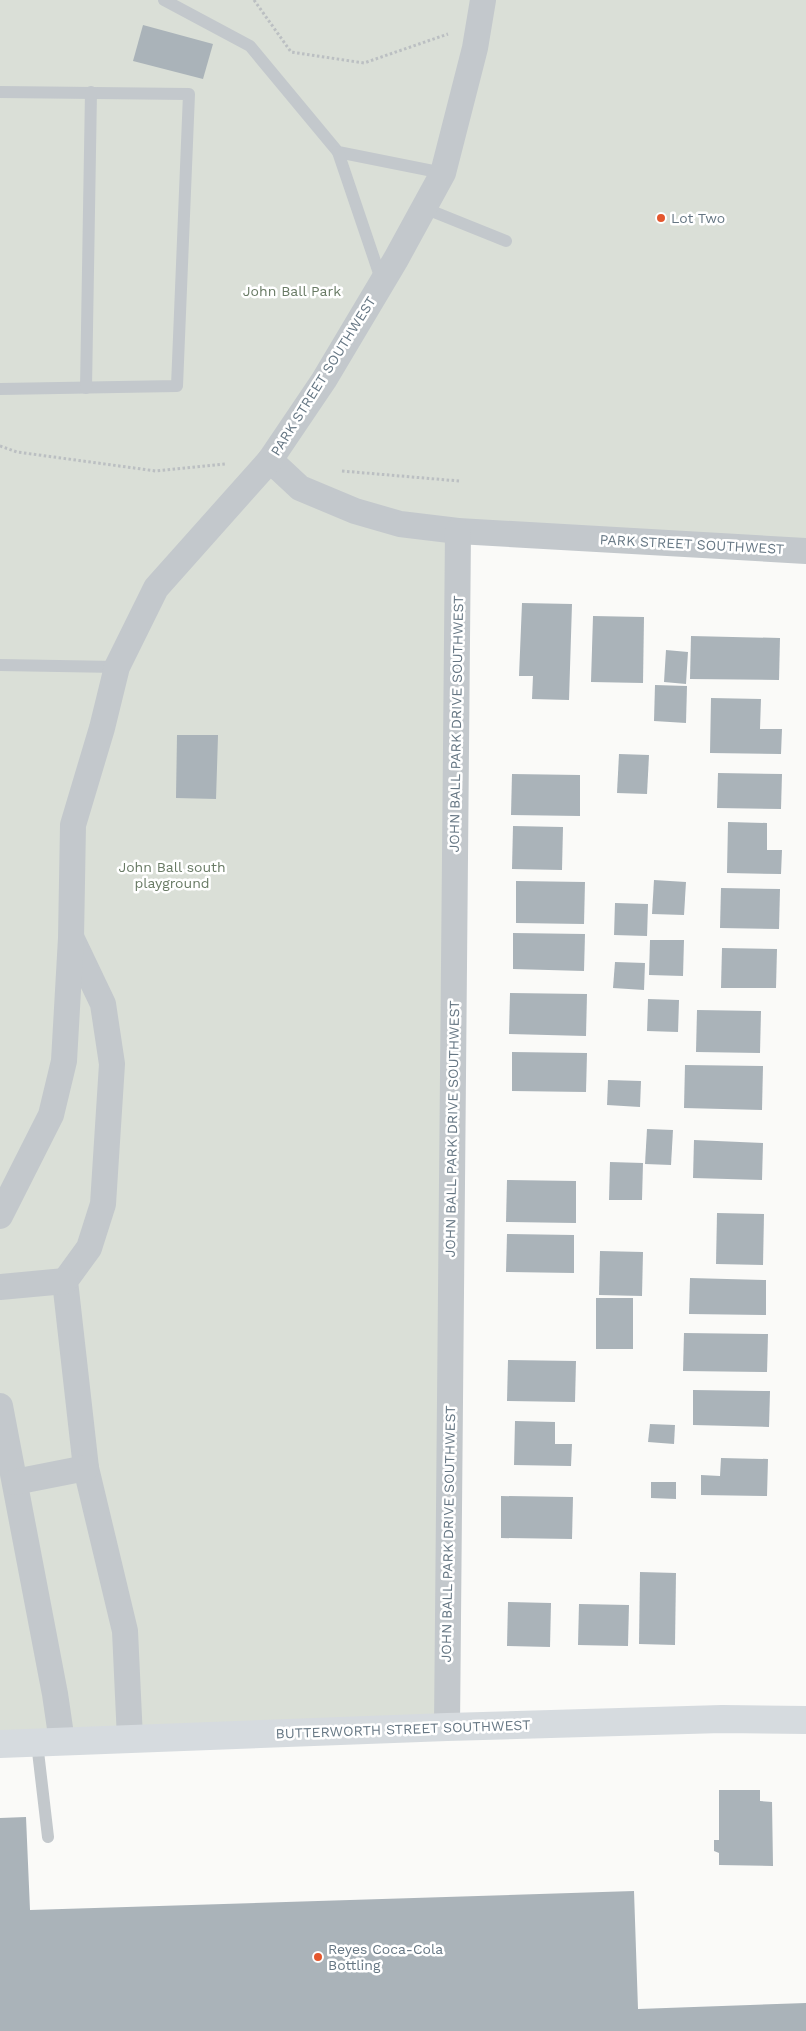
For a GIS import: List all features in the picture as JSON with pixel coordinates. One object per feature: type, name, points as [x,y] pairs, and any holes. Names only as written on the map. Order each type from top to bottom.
[{"type":"street","name":"PARK STREET SOUTHWEST","points":[[481,12],[475,48],[443,173],[324,380],[270,460],[300,488],[355,511],[400,524],[458,531],[806,551]]},
{"type":"street","points":[[0,1216],[52,1114],[64,1061],[71,938],[73,825],[102,728],[117,667],[156,588],[270,460]]},
{"type":"street","name":"JOHN BALL PARK DRIVE SOUTHWEST","points":[[447,1727],[458,531]]},
{"type":"street","points":[[71,938],[103,1004],[112,1064],[103,1204],[89,1248],[65,1281],[86,1468],[125,1630],[130,1739]]},
{"type":"street","points":[[0,1287],[65,1281]]},
{"type":"street","points":[[0,1406],[15,1482],[49,1742]]},
{"type":"street","points":[[15,1482],[86,1468]]},
{"type":"street","name":"BUTTERWORTH STREET SOUTHWEST","points":[[0,1744],[447,1727],[722,1719],[806,1720]]},
{"type":"lane","points":[[164,0],[250,46],[338,152],[382,282]]},
{"type":"lane","points":[[0,92],[190,94],[177,386],[0,389]]},
{"type":"lane","points":[[86,388],[91,92]]},
{"type":"lane","points":[[338,152],[443,173]]},
{"type":"lane","points":[[424,208],[506,241]]},
{"type":"lane","points":[[0,665],[117,667]]},
{"type":"lane","points":[[48,1837],[49,1742]]},
{"type":"path","points":[[254,0],[291,52],[364,64],[481,12]]},
{"type":"green space","name":"John Ball Park","points":[[0,0],[806,0],[806,551],[458,531],[447,1727],[0,1744]]},
{"type":"building","points":[[143,25],[213,44],[203,79],[133,61]]},
{"type":"building","points":[[522,603],[572,604],[569,700],[532,699],[533,676],[519,676]]},
{"type":"building","points":[[593,616],[644,617],[643,683],[591,682]]},
{"type":"building","points":[[691,636],[780,638],[779,680],[690,679]]},
{"type":"building","points":[[666,650],[688,652],[686,684],[664,682]]},
{"type":"building","points":[[655,685],[687,686],[686,723],[654,721]]},
{"type":"building","points":[[711,698],[761,699],[760,729],[782,729],[781,754],[710,753]]},
{"type":"building","points":[[177,735],[218,735],[216,799],[176,798]]},
{"type":"building","points":[[619,754],[649,755],[647,794],[617,793]]},
{"type":"building","points":[[718,773],[782,774],[781,809],[717,808]]},
{"type":"building","points":[[512,774],[580,775],[580,816],[511,815]]},
{"type":"building","points":[[728,822],[767,823],[767,850],[782,850],[781,874],[727,873]]},
{"type":"building","points":[[513,826],[563,827],[562,870],[512,869]]},
{"type":"building","points":[[654,880],[686,882],[684,915],[652,914]]},
{"type":"building","points":[[516,881],[585,882],[584,924],[516,923]]},
{"type":"building","points":[[721,888],[780,889],[779,929],[720,928]]},
{"type":"building","points":[[615,903],[648,904],[647,936],[614,935]]},
{"type":"building","points":[[513,933],[585,934],[584,971],[513,969]]},
{"type":"building","points":[[650,940],[684,940],[683,976],[649,975]]},
{"type":"building","points":[[722,948],[777,949],[776,988],[721,988]]},
{"type":"building","points":[[615,962],[645,963],[644,990],[613,988]]},
{"type":"building","points":[[510,993],[587,994],[586,1036],[509,1034]]},
{"type":"building","points":[[648,999],[679,1000],[678,1032],[647,1031]]},
{"type":"building","points":[[697,1010],[761,1011],[760,1053],[696,1052]]},
{"type":"building","points":[[512,1052],[587,1053],[586,1092],[512,1091]]},
{"type":"building","points":[[685,1065],[763,1066],[762,1110],[684,1108]]},
{"type":"building","points":[[608,1080],[641,1081],[640,1107],[607,1105]]},
{"type":"building","points":[[647,1129],[673,1130],[671,1165],[645,1164]]},
{"type":"building","points":[[694,1140],[763,1143],[762,1180],[693,1178]]},
{"type":"building","points":[[610,1162],[643,1163],[642,1200],[609,1200]]},
{"type":"building","points":[[507,1180],[576,1181],[576,1223],[506,1222]]},
{"type":"building","points":[[717,1213],[764,1214],[763,1265],[716,1264]]},
{"type":"building","points":[[507,1234],[574,1235],[574,1273],[506,1272]]},
{"type":"building","points":[[600,1251],[643,1252],[642,1296],[599,1295]]},
{"type":"building","points":[[690,1278],[766,1280],[766,1315],[689,1314]]},
{"type":"building","points":[[596,1298],[633,1298],[633,1349],[596,1349]]},
{"type":"building","points":[[684,1333],[768,1334],[767,1372],[683,1371]]},
{"type":"building","points":[[508,1360],[576,1361],[575,1402],[507,1401]]},
{"type":"building","points":[[693,1390],[770,1391],[769,1427],[693,1425]]},
{"type":"building","points":[[515,1421],[555,1422],[555,1444],[572,1444],[571,1466],[514,1465]]},
{"type":"building","points":[[650,1424],[675,1425],[674,1444],[648,1442]]},
{"type":"building","points":[[721,1458],[768,1459],[767,1496],[701,1495],[701,1475],[720,1476]]},
{"type":"building","points":[[651,1482],[676,1482],[676,1499],[651,1498]]},
{"type":"building","points":[[501,1496],[573,1497],[572,1539],[501,1538]]},
{"type":"building","points":[[640,1572],[676,1573],[675,1645],[639,1644]]},
{"type":"building","points":[[508,1602],[551,1603],[550,1647],[507,1646]]},
{"type":"building","points":[[579,1604],[629,1605],[628,1646],[578,1645]]},
{"type":"building","points":[[719,1790],[760,1790],[760,1801],[772,1802],[773,1866],[719,1865],[719,1853],[714,1851],[714,1840],[719,1840]]},
{"type":"building","name":"Reyes Coca-Cola Bottling","points":[[26,1817],[30,1910],[634,1891],[638,2009],[806,2003],[806,2031],[0,2031],[0,1818]]},
{"type":"place","name":"Lot Two","points":[[661,218]]},
{"type":"place","name":"Reyes Coca-Cola Bottling","points":[[318,1957]]},
{"type":"park label","name":"John Ball south playground","points":[[172,876]]}]
